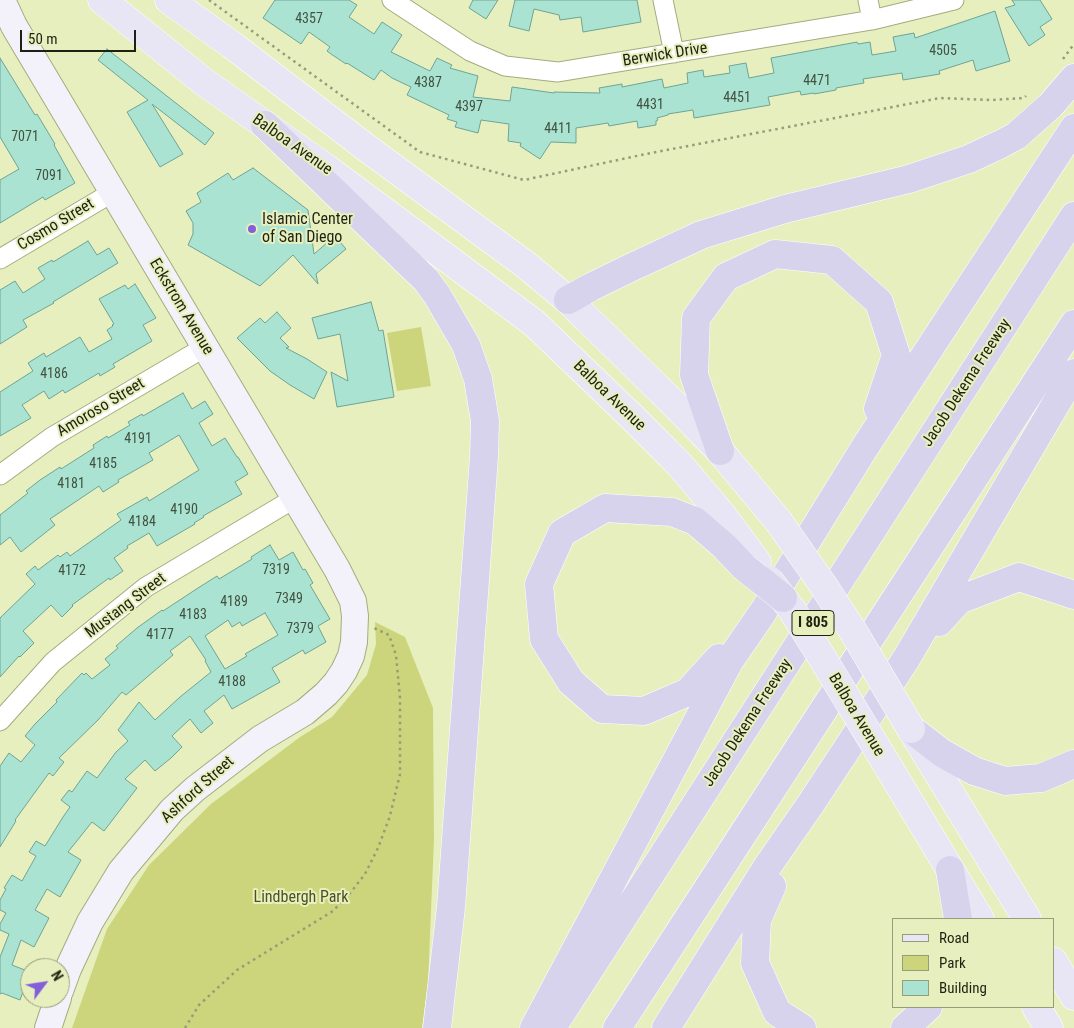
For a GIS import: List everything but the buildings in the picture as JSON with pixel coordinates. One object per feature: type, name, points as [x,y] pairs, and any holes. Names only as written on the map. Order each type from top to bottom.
[{"type":"highway","points":[[568,300],[591,286],[701,235],[784,209],[909,179],[969,159],[1016,136],[1051,105],[1067,71]]},
{"type":"highway","points":[[265,125],[426,280],[437,295],[466,345],[478,379],[485,421],[484,457],[451,907],[437,1028]]},
{"type":"highway","points":[[534,1028],[730,660],[773,605],[865,446],[1074,128]]},
{"type":"highway","name":"Jacob Dekema Freeway","points":[[552,1028],[1074,216]]},
{"type":"highway","points":[[720,451],[694,375],[696,318],[726,277],[775,254],[832,260],[879,302],[896,354],[865,446]]},
{"type":"highway","points":[[617,1028],[1074,324]]},
{"type":"highway","points":[[666,1028],[767,867],[906,659],[1074,373]]},
{"type":"highway","points":[[605,508],[672,512],[695,521],[750,565],[773,605],[734,640],[688,692],[644,711],[602,709],[572,682],[544,639],[539,584],[562,533],[605,508]]},
{"type":"highway","points":[[906,659],[959,600],[1019,577],[1074,595]]},
{"type":"highway","points":[[911,729],[942,752],[974,771],[1005,781],[1041,778],[1074,764]]},
{"type":"highway","points":[[802,1028],[777,1012],[755,963],[757,920],[810,805]]},
{"type":"highway","points":[[950,870],[958,918]]},
{"type":"highway","points":[[905,1028],[927,1008]]},
{"type":"main road","name":"Balboa Avenue","points":[[102,0],[204,82],[392,217],[534,323],[680,465],[723,516],[750,565]]},
{"type":"main road","points":[[169,0],[526,265],[568,300],[720,451],[779,522],[821,582],[853,631],[1026,918]]},
{"type":"main road","name":"Balboa Avenue","points":[[773,605],[792,610],[979,918]]},
{"type":"main road","points":[[1054,963],[1074,996]]},
{"type":"main road","points":[[1037,1008],[1049,1028]]},
{"type":"street","name":"Eckstrom Avenue","points":[[2,0],[14,26],[346,585],[353,601],[356,621]]},
{"type":"street","name":"Berwick Drive","points":[[392,0],[470,51],[505,66],[558,72],[872,20],[954,0]]},
{"type":"street","points":[[663,0],[674,53]]},
{"type":"street","points":[[868,0],[872,20]]},
{"type":"street","name":"Cosmo Street","points":[[0,259],[112,192]]},
{"type":"street","name":"Amoroso Street","points":[[0,475],[52,438],[205,347]]},
{"type":"street","name":"Mustang Street","points":[[0,722],[53,662],[146,587],[295,498]]},
{"type":"street","name":"Ashford Street","points":[[70,965],[90,922],[121,871],[172,810],[195,789],[260,739],[305,712],[336,683],[351,656],[356,621]]},
{"type":"street","points":[[48,1028],[55,1008]]},
{"type":"path","points":[[209,0],[420,152],[524,180],[646,154],[940,98],[992,100],[1024,98],[1031,92]]},
{"type":"path","points":[[1067,71],[1074,44]]},
{"type":"path","points":[[185,1028],[199,1005],[237,970],[332,911],[351,892],[364,874],[378,848],[390,816],[400,774],[400,698],[397,664],[389,635],[356,621]]},
{"type":"green space","points":[[421,327],[431,386],[397,391],[387,333]]},
{"type":"green space","name":"Lindbergh Park","points":[[375,622],[405,637],[433,708],[434,839],[428,983],[422,1028],[72,1028],[107,929],[149,865],[211,804],[300,737],[332,717],[367,675],[376,644]]},
{"type":"place","name":"Islamic Center of San Diego","points":[[252,229]]}]
